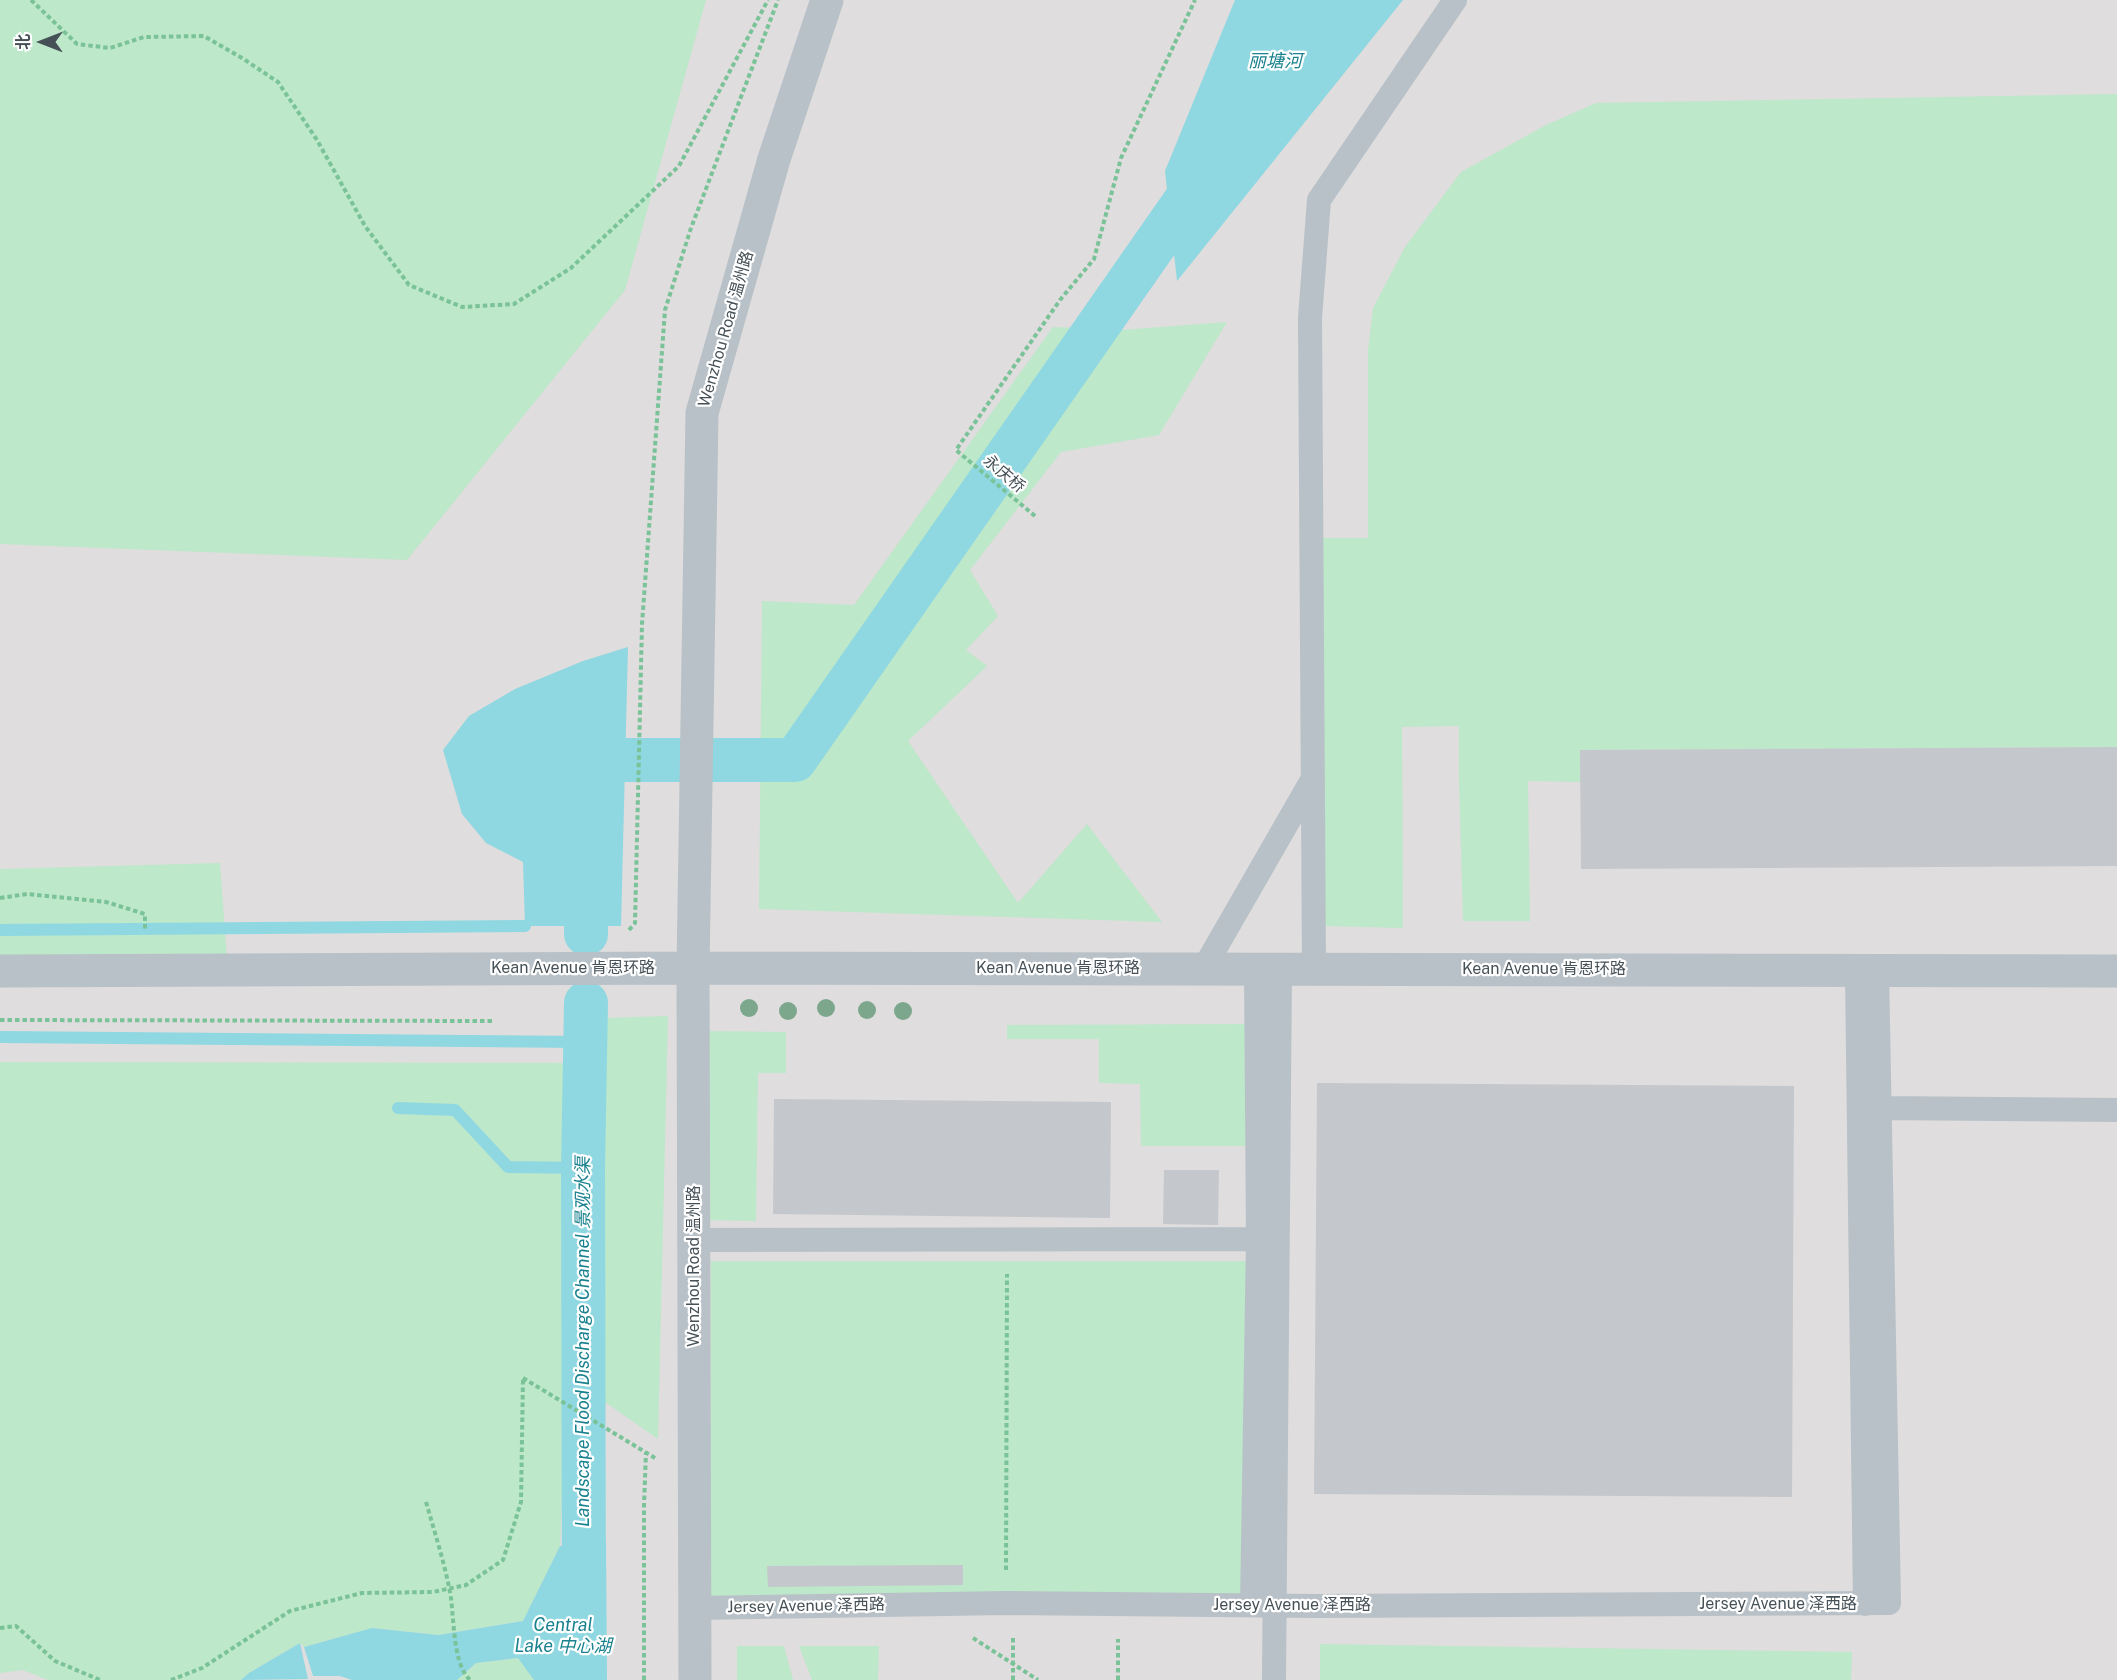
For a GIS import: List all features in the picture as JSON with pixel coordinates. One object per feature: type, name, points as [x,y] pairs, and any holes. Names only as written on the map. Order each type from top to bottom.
[{"type":"street","name":"Wenzhou Road 温州路","points":[[695,1680],[693,968],[702,413],[774,159],[827,0]]},
{"type":"street","name":"Kean Avenue 肯恩环路","points":[[0,971],[693,968],[2117,971]]},
{"type":"lane","points":[[1314,968],[1310,318],[1319,200],[1455,0]]},
{"type":"lane","points":[[1204,968],[1313,778]]},
{"type":"lane","points":[[1268,968],[1258,1239],[1263,1605],[1274,1680]]},
{"type":"lane","points":[[1263,1605],[1268,968]]},
{"type":"lane","points":[[1867,971],[1880,1108],[2117,1110]]},
{"type":"lane","points":[[1865,1604],[1867,971]]},
{"type":"lane","name":"Jersey Avenue 泽西路","points":[[695,1608],[1010,1603],[1263,1605],[1889,1603],[1880,1108]]},
{"type":"lane","points":[[694,1240],[1258,1239]]},
{"type":"path","points":[[31,0],[77,44],[110,48],[144,37],[204,36],[278,82],[317,140],[365,226],[409,285],[462,307],[514,304],[571,268],[679,166],[768,0]]},
{"type":"path","name":"永庆桥","points":[[1035,516],[956,450],[1060,300],[1094,260],[1121,158],[1195,0]]},
{"type":"path","points":[[637,842],[640,669]]},
{"type":"path","points":[[0,898],[27,894],[106,902],[145,914]]},
{"type":"path","points":[[0,1020],[495,1021]]},
{"type":"path","points":[[1007,1240],[1010,1603],[1013,1680]]},
{"type":"path","points":[[171,1680],[202,1668],[290,1611],[362,1593],[433,1592],[466,1585],[503,1560],[520,1502],[523,1377],[664,1463]]},
{"type":"path","points":[[644,1680],[646,1452]]},
{"type":"path","points":[[426,1502],[450,1588],[454,1631],[464,1674],[469,1679]]},
{"type":"path","points":[[922,1604],[1038,1680]]},
{"type":"path","points":[[1118,1680],[1119,1604]]},
{"type":"path","points":[[0,1628],[16,1626],[55,1661],[99,1680]]},
{"type":"shaded area","points":[[0,0],[2117,0],[2117,1680],[0,1680]]},
{"type":"green space","points":[[0,0],[706,0],[625,290],[407,560],[0,544]]},
{"type":"green space","points":[[2117,94],[2117,747],[1581,750],[1581,782],[1528,781],[1530,921],[1463,921],[1459,726],[1402,727],[1403,928],[1324,926],[1320,538],[1368,538],[1368,351],[1373,308],[1405,247],[1461,172],[1546,125],[1596,103]]},
{"type":"green space","points":[[1227,322],[1159,435],[1061,452],[970,570],[998,616],[966,650],[987,666],[908,741],[1018,903],[1087,824],[1162,922],[759,909],[762,601],[854,605],[1053,327],[1121,330]]},
{"type":"green space","points":[[220,863],[227,960],[0,957],[0,869]]},
{"type":"green space","points":[[668,1016],[658,1439],[602,1400],[602,1018]]},
{"type":"green space","points":[[1252,1024],[1252,1146],[1141,1146],[1140,1084],[1099,1083],[1099,1039],[1007,1039],[1007,1025]]},
{"type":"green space","points":[[709,1031],[786,1032],[786,1073],[758,1073],[756,1221],[707,1220]]},
{"type":"green space","points":[[0,1062],[572,1063],[566,1381],[560,1546],[523,1621],[438,1635],[372,1628],[304,1647],[300,1643],[241,1680],[48,1680],[23,1670],[0,1673]]},
{"type":"green space","points":[[711,1261],[1252,1261],[1252,1605],[711,1605]]},
{"type":"green space","points":[[1320,1644],[1852,1652],[1851,1680],[1320,1680]]},
{"type":"green space","points":[[737,1646],[784,1646],[793,1680],[737,1680]]},
{"type":"green space","points":[[799,1646],[879,1646],[878,1680],[812,1680]]},
{"type":"green space","points":[[518,1658],[536,1680],[457,1680],[476,1663]]},
{"type":"water","name":"丽塘河","points":[[1235,0],[1403,0],[1177,281],[1165,171]]},
{"type":"water","points":[[628,647],[621,926],[525,926],[523,862],[486,843],[462,814],[443,750],[469,716],[515,689],[583,661]]},
{"type":"water","name":"Central Lake 中心湖","points":[[606,1541],[607,1680],[534,1680],[518,1658],[476,1663],[457,1680],[352,1680],[340,1676],[313,1676],[304,1647],[372,1628],[438,1635],[523,1621],[560,1546]]},
{"type":"water","points":[[300,1643],[308,1679],[241,1680],[249,1673]]},
{"type":"building","points":[[2117,747],[2117,866],[1581,869],[1580,750]]},
{"type":"building","points":[[1317,1083],[1794,1086],[1792,1497],[1314,1494]]},
{"type":"building","points":[[774,1099],[1111,1102],[1110,1218],[773,1214]]},
{"type":"building","points":[[1164,1170],[1219,1170],[1218,1225],[1163,1224]]},
{"type":"building","points":[[963,1565],[963,1585],[768,1587],[767,1566]]},
{"type":"waterway","points":[[589,783],[589,760],[795,760],[1204,174]]},
{"type":"waterway","points":[[586,934],[587,868]]},
{"type":"waterway","points":[[0,930],[525,926]]},
{"type":"waterway","name":"Landscape Flood Discharge Channel 景观水渠","points":[[581,1680],[584,1633],[583,1168],[586,1003]]},
{"type":"waterway","points":[[0,1037],[585,1042]]},
{"type":"waterway","points":[[398,1108],[455,1110],[508,1167],[583,1168]]}]
